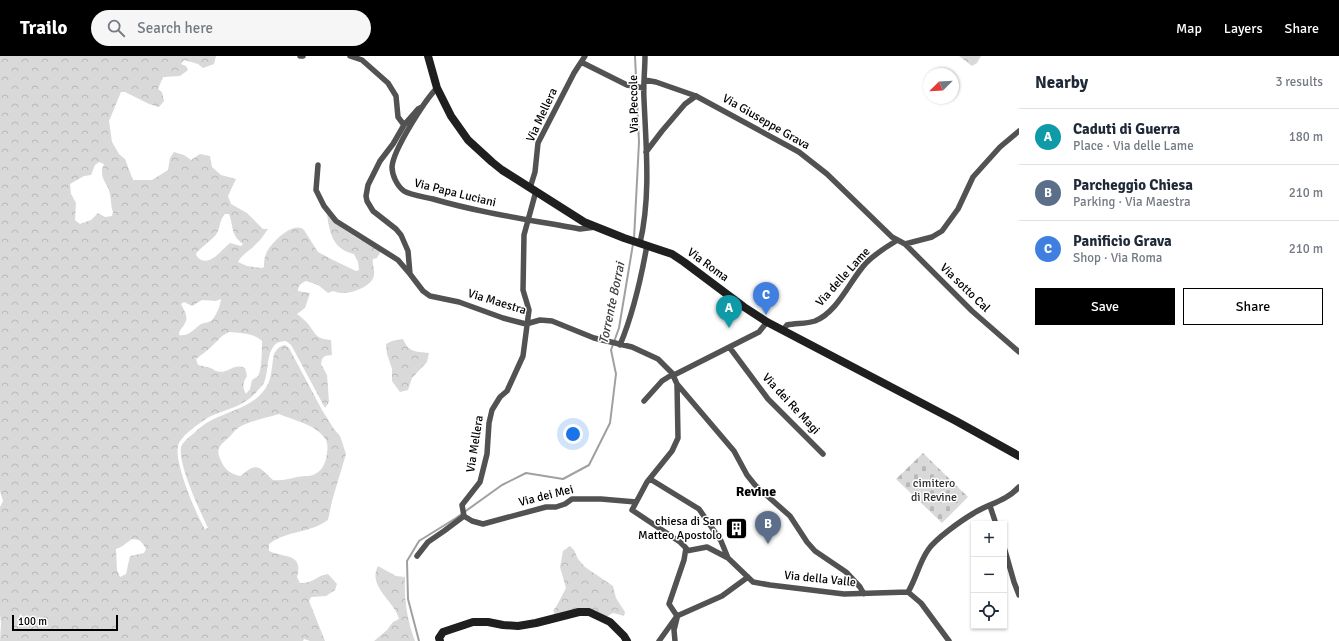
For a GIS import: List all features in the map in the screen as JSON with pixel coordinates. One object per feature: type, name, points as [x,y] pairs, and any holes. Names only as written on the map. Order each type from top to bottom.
[{"type":"main road","name":"Via Roma","points":[[428,56],[437,88],[457,126],[478,151],[502,170],[580,219],[596,227],[672,254],[767,322],[956,421],[1019,456]]},
{"type":"main road","points":[[440,641],[439,638],[443,632],[473,622],[488,622],[518,626],[579,612],[589,612],[610,622],[627,641]]},
{"type":"street","points":[[350,56],[362,58],[384,78],[394,92],[397,100],[398,118],[404,125]]},
{"type":"street","name":"Via Mellera","points":[[463,514],[462,505],[480,482],[487,454],[489,423],[492,410],[500,397],[508,390],[523,356],[529,310],[523,290],[524,235],[536,172],[538,143],[585,56]]},
{"type":"street","name":"Via Peccole","points":[[618,344],[628,324],[644,264],[641,243],[645,214],[646,152],[641,88],[644,80],[645,56]]},
{"type":"street","points":[[581,62],[627,85],[641,88]]},
{"type":"street","name":"Via Giuseppe Grava","points":[[644,80],[656,82],[696,96],[799,152],[827,174],[896,241]]},
{"type":"street","name":"Via Papa Luciani","points":[[437,88],[422,107],[398,149],[392,166],[396,182],[404,191],[486,213],[580,229],[596,227]]},
{"type":"street","name":"Via Peccole","points":[[646,152],[684,104],[696,96]]},
{"type":"street","points":[[410,274],[408,251],[401,235],[396,229],[373,211],[367,201],[366,196],[368,185],[378,165],[404,125],[418,109],[422,107]]},
{"type":"street","points":[[904,244],[932,237],[942,231],[958,209],[973,177],[1000,148],[1019,131]]},
{"type":"street","name":"Via Maestra","points":[[318,165],[316,190],[324,206],[336,221],[398,260],[428,295],[459,302],[503,318],[528,324],[540,320],[552,321],[594,338],[638,349],[658,359],[673,374],[677,384],[734,451],[747,475],[755,486],[790,516],[807,542],[815,550],[846,572],[860,587],[864,594]]},
{"type":"street","name":"Via sotto Cal","points":[[896,241],[904,244],[972,311],[1019,352]]},
{"type":"street","name":"Via delle Lame","points":[[783,330],[787,325],[816,320],[827,312],[866,264],[884,248],[896,241]]},
{"type":"street","points":[[644,401],[662,381],[673,374],[730,348],[759,332],[767,322]]},
{"type":"street","name":"Via dei Re Magi","points":[[730,348],[768,399],[823,454]]},
{"type":"street","points":[[675,641],[674,630],[677,616],[669,604],[678,580],[686,551],[685,546],[632,510],[650,479],[672,451],[678,438],[677,384]]},
{"type":"street","points":[[650,479],[699,510],[721,541],[728,558]]},
{"type":"street","points":[[949,641],[921,603],[908,592],[927,551],[933,544],[974,512],[990,506],[1013,494],[1019,487]]},
{"type":"street","name":"Via dei Mei","points":[[463,514],[472,521],[483,524],[546,506],[556,507],[565,504],[572,499],[601,499],[636,502]]},
{"type":"street","points":[[990,506],[995,521]]},
{"type":"street","points":[[417,556],[428,542],[444,531],[463,514]]},
{"type":"street","points":[[659,641],[677,616],[722,596],[748,577],[728,558],[708,547],[686,551]]},
{"type":"street","points":[[1007,557],[1019,595]]},
{"type":"street","name":"Via della Valle","points":[[748,577],[753,582],[844,594],[908,592]]},
{"type":"green space","points":[[0,56],[216,56],[214,64],[203,68],[198,64],[184,60],[181,64],[186,66],[188,70],[180,76],[163,77],[158,89],[162,92],[164,101],[159,107],[149,104],[125,92],[121,92],[109,121],[112,142],[119,154],[125,159],[133,180],[152,180],[168,170],[170,158],[174,152],[184,155],[191,160],[200,154],[210,156],[212,167],[221,175],[236,179],[228,196],[231,204],[247,213],[263,229],[268,229],[259,241],[238,262],[247,266],[264,267],[265,256],[277,239],[282,234],[294,228],[299,228],[304,230],[318,252],[356,271],[359,270],[358,262],[354,254],[341,249],[333,239],[327,213],[338,225],[357,238],[381,251],[377,258],[373,259],[373,279],[366,286],[356,291],[340,293],[333,291],[328,293],[318,285],[306,281],[299,286],[298,291],[310,293],[305,308],[297,314],[306,322],[317,336],[323,339],[331,340],[332,355],[325,356],[322,359],[321,364],[327,375],[329,402],[325,408],[291,345],[286,341],[280,342],[273,346],[269,355],[265,381],[254,395],[243,403],[202,421],[187,433],[178,446],[179,464],[191,501],[205,529],[208,528],[186,476],[181,455],[181,447],[183,443],[199,428],[218,417],[250,403],[257,398],[268,384],[275,352],[283,345],[289,348],[322,410],[340,436],[346,454],[328,520],[314,527],[276,540],[269,544],[269,551],[295,560],[298,564],[297,577],[300,583],[309,582],[320,576],[328,574],[337,584],[335,590],[326,596],[311,597],[309,601],[325,641],[310,641],[304,639],[303,641],[0,641],[0,507],[3,501],[0,491]],"holes":[[[99,162],[104,164],[102,176],[109,190],[113,213],[112,216],[105,217],[98,213],[91,220],[80,224],[75,220],[76,203],[71,194],[70,184],[84,176],[91,175],[95,165]],[[225,214],[229,214],[234,234],[243,244],[241,246],[230,243],[214,258],[205,261],[200,259],[196,255],[197,252],[215,236]],[[221,299],[214,318],[210,322],[201,324],[188,334],[179,335],[186,321],[186,314],[181,304],[184,302],[192,306],[202,300],[216,301]],[[229,332],[242,333],[255,336],[262,341],[262,359],[259,373],[258,376],[252,380],[250,389],[246,394],[244,387],[244,382],[247,376],[245,368],[237,366],[220,372],[198,365],[196,359],[222,336]],[[279,414],[314,428],[325,438],[327,442],[325,461],[320,471],[309,476],[300,476],[285,480],[273,480],[262,470],[255,467],[251,468],[241,476],[227,470],[223,466],[220,459],[218,453],[219,447],[237,429],[252,422]],[[132,539],[140,541],[146,549],[144,553],[130,556],[126,574],[120,577],[117,570],[116,549]]]},
{"type":"green space","points":[[959,56],[981,56],[977,63],[972,66]]},
{"type":"green space","points":[[403,339],[405,344],[410,349],[429,353],[427,362],[412,378],[408,390],[400,392],[392,381],[392,369],[387,354],[386,344]]},
{"type":"green space","name":"cimitero di Revine","points":[[923,453],[968,497],[942,523],[896,479]]},
{"type":"green space","points":[[570,546],[585,567],[613,586],[616,598],[625,612],[624,616],[613,613],[606,617],[597,612],[555,615],[553,610],[566,588],[560,567],[563,551]]},
{"type":"green space","points":[[378,566],[396,576],[405,577],[407,610],[415,641],[374,641],[387,630],[393,622],[399,619],[376,581]]},
{"type":"waterway","name":"Torrente Borrai","points":[[634,239],[639,142],[635,56]]},
{"type":"waterway","name":"Torrente Borrai","points":[[419,641],[408,599],[407,561],[419,541],[456,518],[502,485],[526,473],[563,479],[589,465],[610,423],[616,374],[611,350],[619,328],[633,244]]},
{"type":"place","name":"Panificio Grava","points":[[766,315]]},
{"type":"place","name":"Caduti di Guerra","points":[[729,328]]},
{"type":"place","name":"chiesa di San Matteo Apostolo","points":[[737,528]]},
{"type":"place","name":"Parcheggio Chiesa","points":[[768,544]]},
{"type":"district","name":"Revine","points":[[756,491]]}]
